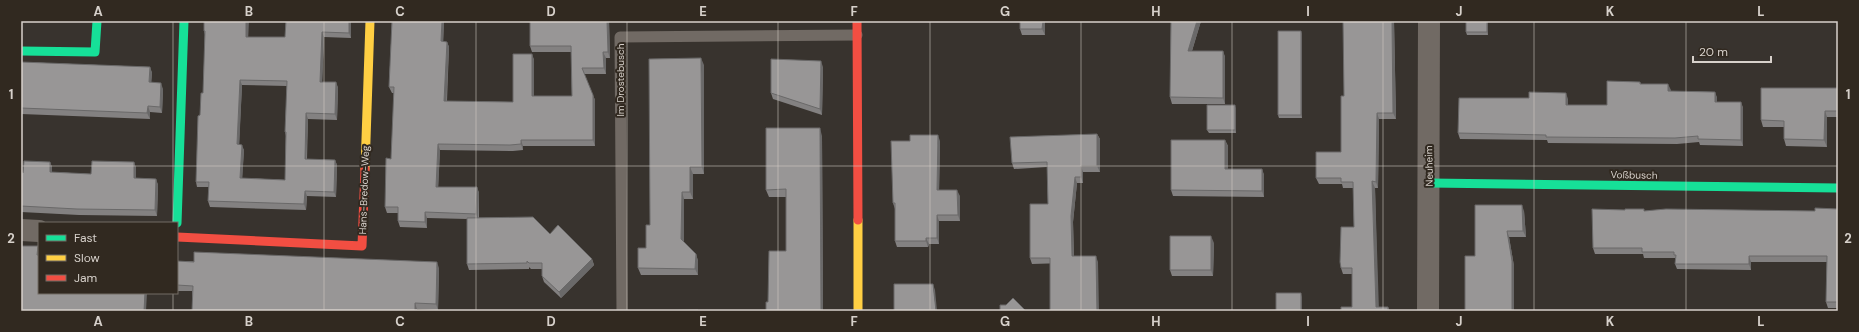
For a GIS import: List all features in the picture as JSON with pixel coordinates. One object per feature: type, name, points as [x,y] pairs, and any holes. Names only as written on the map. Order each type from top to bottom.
[{"type":"street","points":[[21,51],[95,52],[97,21]]},
{"type":"street","points":[[177,222],[184,21]]},
{"type":"street","name":"Hans-Bredow-Weg","points":[[178,237],[362,246],[370,21]]},
{"type":"street","points":[[857,21],[858,311]]},
{"type":"street","name":"Neuheim","points":[[1428,311],[1430,183],[1429,21]]},
{"type":"street","name":"Voßbusch","points":[[1430,183],[1838,188]]},
{"type":"street","points":[[21,230],[38,231]]},
{"type":"lane","name":"Im Drostebusch","points":[[622,311],[620,37],[857,35]]},
{"type":"building","points":[[204,21],[246,21],[246,37],[285,37],[286,21],[349,21],[349,33],[322,32],[320,82],[336,82],[335,114],[306,113],[305,159],[335,160],[334,192],[305,191],[304,204],[208,201],[209,182],[196,182],[198,116],[200,115],[201,93],[203,93]],"holes":[[[240,80],[287,81],[285,180],[240,178],[242,145],[237,144]]]},
{"type":"building","points":[[392,21],[442,21],[441,41],[447,42],[444,101],[513,102],[513,54],[532,54],[532,96],[572,96],[571,46],[530,46],[530,21],[607,21],[608,52],[603,52],[604,68],[582,68],[593,95],[593,140],[521,140],[521,144],[510,145],[438,144],[436,187],[477,187],[476,214],[425,212],[425,222],[398,221],[398,207],[385,207],[386,158],[391,159],[394,87],[389,87]]},
{"type":"building","points":[[1020,21],[1043,21],[1042,29],[1020,29]]},
{"type":"building","points":[[1171,21],[1197,21],[1188,51],[1223,51],[1223,98],[1170,97]]},
{"type":"building","points":[[1343,21],[1392,21],[1393,113],[1377,113],[1376,182],[1372,181],[1376,307],[1388,307],[1388,311],[1341,311],[1341,307],[1352,307],[1352,268],[1341,268],[1340,262],[1341,227],[1354,227],[1353,182],[1341,182],[1341,178],[1316,178],[1316,152],[1341,152],[1341,96],[1344,96]]},
{"type":"building","points":[[1466,21],[1487,21],[1487,32],[1466,32]]},
{"type":"building","points":[[1278,31],[1301,31],[1301,115],[1278,115]]},
{"type":"building","points":[[701,58],[702,167],[690,167],[690,192],[682,192],[681,239],[696,254],[695,269],[638,268],[638,248],[646,248],[646,225],[650,225],[649,59]]},
{"type":"building","points":[[771,59],[821,61],[820,109],[771,93]]},
{"type":"building","points":[[21,62],[150,67],[149,82],[161,83],[160,107],[148,106],[147,113],[21,108]]},
{"type":"building","points":[[1607,81],[1640,82],[1640,84],[1668,84],[1668,91],[1715,92],[1715,102],[1741,102],[1741,140],[1698,139],[1698,136],[1675,138],[1546,137],[1546,135],[1458,133],[1459,98],[1529,98],[1529,92],[1566,93],[1566,105],[1607,105]]},
{"type":"building","points":[[1761,88],[1838,88],[1838,111],[1825,111],[1824,140],[1784,139],[1784,121],[1761,120]]},
{"type":"building","points":[[1207,105],[1235,105],[1235,130],[1207,130]]},
{"type":"building","points":[[766,128],[820,128],[821,311],[766,311],[766,302],[768,302],[769,251],[786,251],[786,189],[766,190]]},
{"type":"building","points":[[1097,134],[1097,166],[1081,166],[1081,177],[1075,177],[1071,216],[1072,256],[1096,256],[1097,311],[1050,311],[1050,258],[1030,258],[1030,204],[1048,204],[1047,162],[1012,163],[1010,137]]},
{"type":"building","points":[[910,135],[938,135],[937,190],[957,190],[958,215],[937,215],[937,238],[926,238],[926,241],[895,241],[895,203],[893,203],[891,141],[910,141]]},
{"type":"building","points":[[1171,140],[1225,140],[1225,169],[1262,169],[1262,191],[1171,190]]},
{"type":"building","points":[[24,161],[50,162],[50,172],[91,174],[92,161],[134,162],[134,178],[156,179],[155,210],[77,209],[21,206],[21,172],[23,173]]},
{"type":"building","points":[[1475,205],[1522,205],[1523,231],[1507,231],[1512,261],[1512,311],[1465,311],[1465,256],[1475,256]]},
{"type":"building","points":[[1815,208],[1838,209],[1838,302],[1826,302],[1827,256],[1749,256],[1749,264],[1675,264],[1676,255],[1674,255],[1674,252],[1642,252],[1642,248],[1593,248],[1592,209],[1644,209],[1644,211],[1666,209],[1815,211]]},
{"type":"building","points":[[533,217],[550,234],[558,225],[592,259],[559,292],[542,276],[542,263],[529,263],[527,261],[527,263],[467,264],[467,218]]},
{"type":"building","points":[[1170,236],[1211,236],[1211,270],[1170,270]]},
{"type":"building","points":[[21,246],[38,246],[38,294],[145,294],[144,311],[21,311]]},
{"type":"building","points":[[194,252],[437,262],[436,304],[415,303],[415,311],[192,311],[193,286],[178,285],[178,261],[194,262]]},
{"type":"building","points":[[894,284],[933,284],[936,311],[894,311]]},
{"type":"building","points":[[1276,293],[1301,293],[1301,311],[1276,311]]},
{"type":"building","points":[[1013,298],[1026,311],[1000,311],[1000,305],[1006,305]]},
{"type":"building","points":[[698,310],[698,311],[651,311]]},
{"type":"traffic: fast","points":[[21,51],[95,52],[97,21]]},
{"type":"traffic: fast","points":[[177,222],[184,21]]},
{"type":"traffic: fast","points":[[1430,183],[1838,188]]},
{"type":"traffic: slow","points":[[365,169],[370,21]]},
{"type":"traffic: slow","points":[[858,220],[858,311]]},
{"type":"traffic: jam","points":[[857,21],[858,220]]},
{"type":"traffic: jam","points":[[178,237],[362,246],[365,169]]}]
